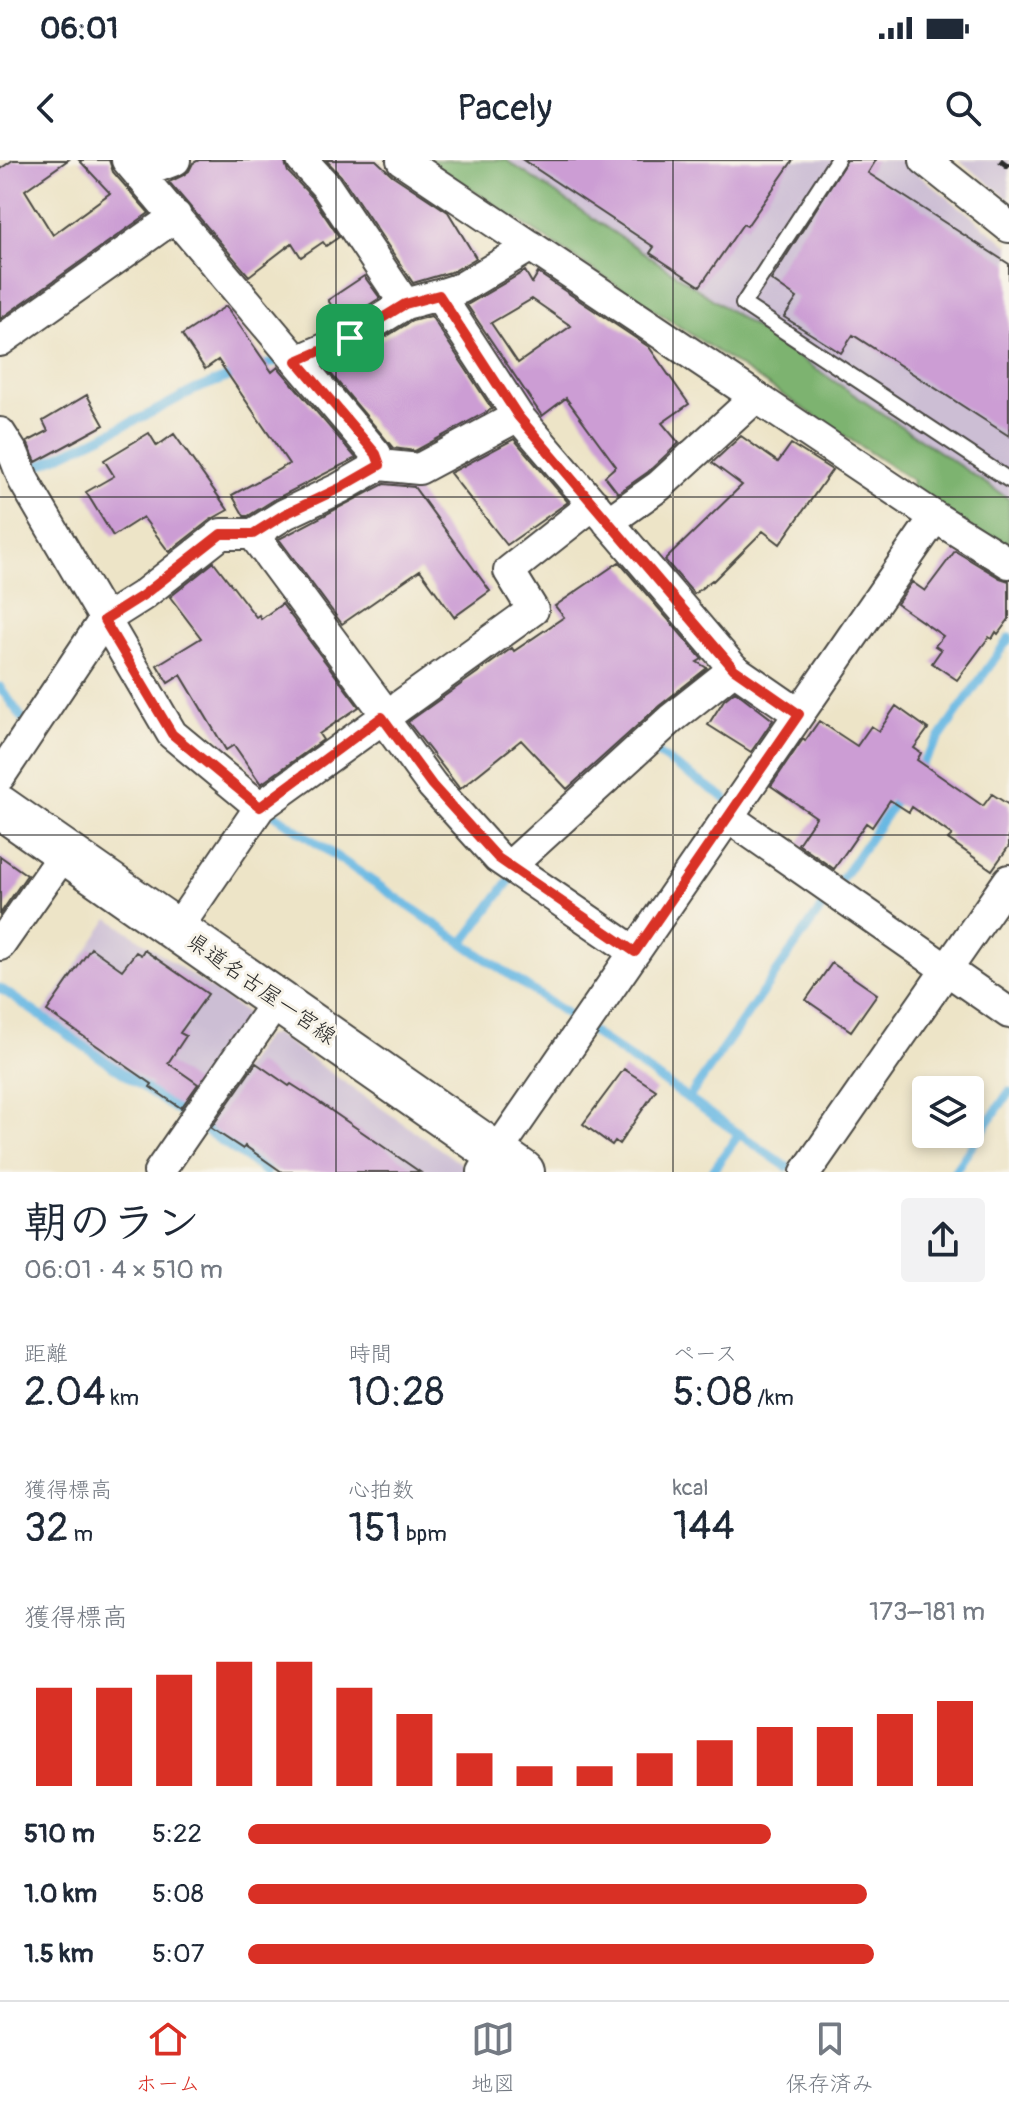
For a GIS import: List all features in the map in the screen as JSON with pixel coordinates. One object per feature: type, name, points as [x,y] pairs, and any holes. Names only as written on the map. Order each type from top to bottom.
[{"type":"main road","name":"県道名古屋一宮線","points":[[0,807],[278,999],[500,1166]]},
{"type":"street","points":[[134,167],[175,160]]},
{"type":"street","points":[[302,160],[326,186],[405,304]]},
{"type":"street","points":[[402,160],[935,517],[1009,563]]},
{"type":"street","points":[[925,160],[1009,227]]},
{"type":"street","points":[[134,167],[376,454],[380,465]]},
{"type":"street","points":[[0,341],[176,216]]},
{"type":"street","points":[[297,361],[350,338],[405,304],[461,288],[531,246]]},
{"type":"street","points":[[439,295],[518,416],[734,669],[799,714]]},
{"type":"street","points":[[177,929],[260,807],[533,610],[509,571],[601,513],[659,486],[756,397]]},
{"type":"street","points":[[0,776],[104,620],[142,596],[221,534],[253,534],[380,465],[419,469],[518,416]]},
{"type":"street","points":[[0,433],[14,455],[12,487],[104,620],[172,734],[260,807]]},
{"type":"street","points":[[500,1166],[635,952],[935,517]]},
{"type":"street","points":[[253,534],[432,785],[498,858],[635,952]]},
{"type":"street","points":[[510,866],[671,719],[734,669]]},
{"type":"street","points":[[728,817],[1009,1013]]},
{"type":"street","points":[[0,945],[65,852]]},
{"type":"street","points":[[806,1172],[1009,880]]},
{"type":"street","points":[[159,1172],[278,999]]},
{"type":"lane","points":[[837,160],[743,304],[1009,480]]},
{"type":"shaded area","points":[[427,160],[900,160],[1009,246],[1009,552],[910,488],[913,481]]},
{"type":"shaded area","points":[[959,160],[1009,160],[1009,199]]},
{"type":"shaded area","points":[[109,918],[256,1020],[189,1114],[43,1013]]},
{"type":"shaded area","points":[[275,1034],[466,1167],[467,1172],[274,1172],[205,1124],[265,1037]]},
{"type":"green space","points":[[427,160],[506,160],[1009,499],[1009,552],[910,488],[913,481]]},
{"type":"building","points":[[13,160],[68,160],[25,190],[53,235],[110,193],[79,160],[109,160],[113,172],[149,213],[0,319],[0,169]]},
{"type":"building","points":[[199,160],[284,160],[288,172],[312,197],[339,237],[326,246],[323,242],[301,257],[292,243],[249,276],[169,182],[189,171],[193,163]]},
{"type":"building","points":[[326,160],[376,160],[392,175],[448,212],[476,258],[454,271],[413,283],[341,176]]},
{"type":"building","points":[[523,160],[793,160],[700,286],[650,253],[654,247]]},
{"type":"building","points":[[847,160],[876,160],[868,173],[1009,264],[1009,436],[853,335],[841,353],[784,317],[797,298],[771,280]]},
{"type":"building","points":[[525,271],[532,283],[538,273],[649,347],[689,404],[662,423],[679,443],[648,472],[618,493],[605,476],[616,466],[566,398],[542,416],[467,305]],"holes":[[[532,299],[571,326],[518,363],[491,323]]]},
{"type":"building","points":[[364,276],[380,298],[342,322],[328,300]]},
{"type":"building","points":[[226,306],[272,372],[278,367],[356,458],[248,516],[244,516],[232,495],[289,464],[218,360],[205,369],[182,335]]},
{"type":"building","points":[[431,316],[492,409],[415,451],[393,448],[326,368],[359,353],[412,321]]},
{"type":"building","points":[[87,395],[104,425],[36,462],[27,442],[48,431],[43,421]]},
{"type":"building","points":[[149,433],[157,446],[174,434],[228,510],[169,552],[143,517],[113,536],[86,492],[114,476],[104,460]]},
{"type":"building","points":[[741,436],[778,462],[791,444],[832,470],[780,544],[763,531],[713,581],[694,594],[665,560],[742,485],[712,463]]},
{"type":"building","points":[[514,439],[568,502],[507,545],[450,473]]},
{"type":"building","points":[[384,484],[414,487],[490,591],[454,617],[420,570],[342,624],[279,539]]},
{"type":"building","points":[[955,551],[1009,581],[1009,619],[998,634],[996,632],[992,639],[989,637],[957,680],[932,663],[941,650],[935,646],[943,636],[897,604],[912,582],[925,591]]},
{"type":"building","points":[[214,562],[256,617],[259,615],[261,619],[282,604],[359,707],[319,734],[323,740],[261,784],[234,745],[226,750],[181,675],[168,683],[157,665],[201,638],[170,597]]},
{"type":"building","points":[[619,562],[702,659],[697,662],[707,668],[659,706],[567,789],[521,740],[460,789],[408,722],[512,648],[514,651],[564,617],[555,606]]},
{"type":"building","points":[[735,691],[773,720],[751,752],[708,725],[724,700]]},
{"type":"building","points":[[896,706],[928,729],[914,748],[921,753],[917,760],[983,806],[992,794],[1009,805],[1009,846],[992,870],[948,839],[952,835],[912,807],[909,812],[890,800],[872,827],[866,823],[834,869],[798,844],[816,817],[771,786],[803,739],[805,741],[819,721],[857,746],[871,726],[879,731]]},
{"type":"building","points":[[0,856],[27,875],[0,914]]},
{"type":"building","points":[[91,948],[122,970],[136,952],[141,955],[144,950],[208,994],[180,1033],[186,1036],[168,1063],[198,1084],[181,1108],[150,1087],[152,1084],[47,1011]]},
{"type":"building","points":[[832,963],[877,994],[851,1031],[806,1000]]},
{"type":"building","points":[[256,1063],[313,1098],[420,1172],[282,1172],[245,1146],[243,1149],[211,1128]]},
{"type":"building","points":[[624,1069],[656,1090],[619,1144],[615,1141],[612,1145],[583,1124]]},
{"type":"waterway","points":[[255,369],[282,359]]},
{"type":"waterway","points":[[34,468],[194,390],[237,374]]},
{"type":"waterway","points":[[915,773],[1009,638]]},
{"type":"waterway","points":[[0,687],[22,718]]},
{"type":"waterway","points":[[650,749],[725,798]]},
{"type":"waterway","points":[[841,880],[900,795]]},
{"type":"waterway","points":[[274,814],[574,1019]]},
{"type":"waterway","points":[[463,943],[510,880]]},
{"type":"waterway","points":[[688,1099],[829,897]]},
{"type":"waterway","points":[[0,988],[179,1112]]},
{"type":"waterway","points":[[592,1032],[787,1167]]},
{"type":"waterway","points":[[954,1172],[1009,1092]]},
{"type":"waterway","points":[[204,1129],[266,1172]]},
{"type":"waterway","points":[[712,1172],[739,1134]]},
{"type":"railway","points":[[1000,160],[1009,167]]},
{"type":"route","points":[[439,295],[518,416],[734,669],[799,714],[635,952],[498,858],[432,785],[382,717],[260,807],[172,734],[104,620],[142,596],[221,534],[253,534],[380,465],[376,454],[297,361],[350,338],[405,304],[439,295]]}]
